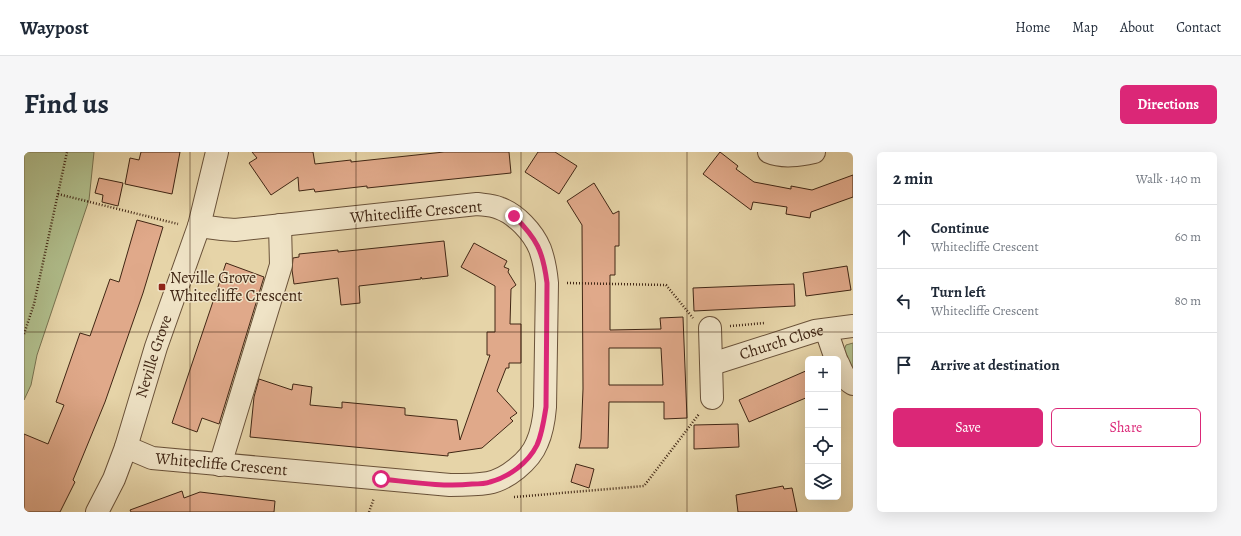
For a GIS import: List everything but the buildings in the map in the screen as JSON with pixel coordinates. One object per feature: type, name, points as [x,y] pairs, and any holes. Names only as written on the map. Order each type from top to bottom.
[{"type":"street","name":"Neville Grove","points":[[97,512],[114,479],[126,448],[156,347],[199,226],[216,152]]},
{"type":"street","points":[[769,152],[774,154],[792,155],[814,152]]},
{"type":"street","name":"Whitecliffe Crescent","points":[[126,448],[152,458],[450,485],[489,483],[506,476],[528,458],[537,445],[543,426],[546,407],[547,283],[540,248],[529,231],[514,216],[498,207],[477,204],[235,230],[199,226]]},
{"type":"street","points":[[220,465],[281,265],[280,225]]},
{"type":"street","name":"Church Close","points":[[712,364],[816,331],[853,326]]},
{"type":"street","points":[[710,328],[712,398]]},
{"type":"street","points":[[826,330],[835,356]]},
{"type":"street","points":[[841,370],[844,377],[853,384]]},
{"type":"path","points":[[24,334],[34,304],[67,152]]},
{"type":"path","points":[[58,194],[180,225],[199,226]]},
{"type":"path","points":[[547,283],[666,285],[697,322],[710,328],[770,323]]},
{"type":"path","points":[[489,483],[513,497],[644,486],[712,398]]},
{"type":"green space","points":[[24,152],[94,152],[89,200],[37,355],[31,385],[24,400]]},
{"type":"green space","points":[[853,343],[853,370],[843,353],[846,345]]},
{"type":"place","name":"Neville Grove Whitecliffe Crescent","points":[[162,287]]},
{"type":"route","points":[[381,479],[450,485],[489,483],[506,476],[518,468],[528,458],[537,445],[543,426],[546,407],[547,283],[540,248],[529,231],[514,216]]}]
